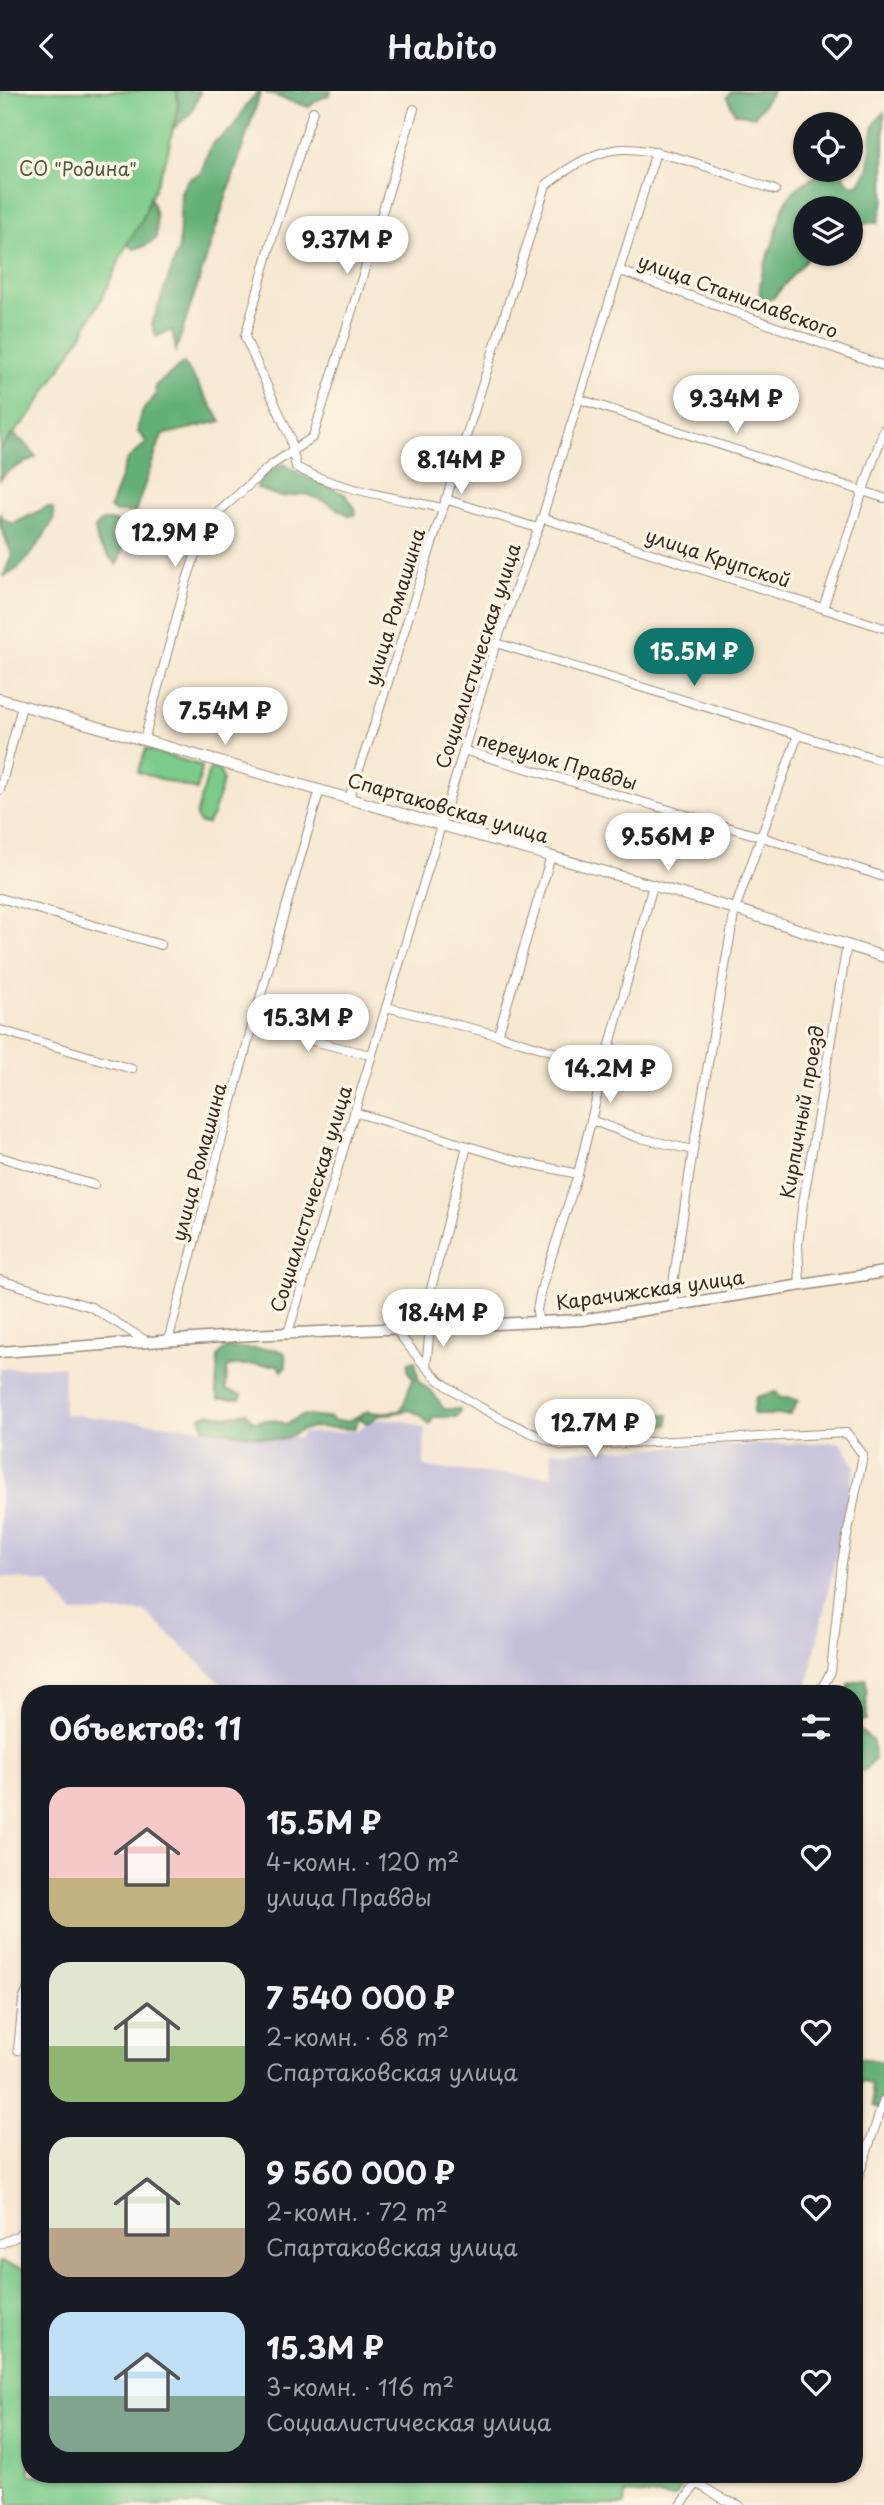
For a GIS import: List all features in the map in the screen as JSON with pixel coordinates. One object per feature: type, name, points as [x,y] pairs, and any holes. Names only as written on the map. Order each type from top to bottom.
[{"type":"main road","name":"Карачижская улица","points":[[0,1352],[288,1333],[582,1320],[884,1272]]},
{"type":"street","points":[[144,740],[185,586],[205,524],[270,466],[313,437],[414,109]]},
{"type":"street","points":[[313,111],[274,232],[245,337],[290,437],[296,467],[308,474],[371,492],[442,508]]},
{"type":"street","name":"улица Ромашина","points":[[349,797],[547,185],[561,173],[594,156],[615,150],[656,152]]},
{"type":"street","points":[[656,152],[775,190]]},
{"type":"street","name":"Социалистическая улица","points":[[288,1333],[496,643],[542,518],[656,152]]},
{"type":"street","name":"улица Станиславского","points":[[621,271],[884,366]]},
{"type":"street","points":[[579,399],[884,498]]},
{"type":"street","points":[[823,608],[884,429]]},
{"type":"street","points":[[445,499],[537,528]]},
{"type":"street","name":"улица Крупской","points":[[542,518],[884,628]]},
{"type":"street","points":[[496,643],[884,761]]},
{"type":"street","name":"Спартаковская улица","points":[[0,699],[653,885],[884,957]]},
{"type":"street","points":[[0,790],[22,706]]},
{"type":"street","points":[[674,1305],[672,1290],[693,1150],[735,909],[798,735]]},
{"type":"street","name":"переулок Правды","points":[[463,750],[762,837],[884,877]]},
{"type":"street","name":"улица Ромашина","points":[[168,1341],[252,1026],[320,789]]},
{"type":"street","points":[[498,1035],[551,856]]},
{"type":"street","points":[[538,1322],[541,1289],[578,1174],[653,885]]},
{"type":"street","points":[[0,898],[161,945]]},
{"type":"street","name":"Кирпичный проезд","points":[[800,1286],[797,1245],[847,945]]},
{"type":"street","points":[[386,1007],[498,1035],[604,1067]]},
{"type":"street","points":[[252,1026],[370,1055]]},
{"type":"street","points":[[0,1030],[132,1069]]},
{"type":"street","points":[[354,1112],[517,1161],[578,1174]]},
{"type":"street","points":[[591,1120],[636,1137],[693,1150]]},
{"type":"street","points":[[426,1367],[427,1328],[424,1317],[467,1146]]},
{"type":"street","points":[[0,1157],[94,1185]]},
{"type":"street","points":[[0,1280],[91,1307],[148,1342]]},
{"type":"street","points":[[396,1329],[426,1367],[446,1385],[520,1429],[563,1446],[847,1433],[863,1455],[842,1562],[831,1672],[823,1685]]},
{"type":"street","points":[[18,2050],[21,2020]]},
{"type":"street","points":[[863,2163],[884,2099]]},
{"type":"street","points":[[0,2244],[21,2238]]},
{"type":"street","points":[[681,2505],[698,2484],[739,2505]]},
{"type":"street","points":[[0,2489],[1,2505]]},
{"type":"shaded area","points":[[64,1366],[64,1414],[300,1438],[302,1433],[356,1431],[373,1419],[406,1421],[425,1429],[424,1467],[497,1474],[552,1476],[551,1451],[841,1442],[855,1466],[808,1685],[223,1685],[145,1611],[73,1613],[49,1583],[0,1577],[0,1369]]},
{"type":"green space","name":"СО \"Родина\"","points":[[0,91],[177,91],[178,106],[167,156],[142,220],[123,252],[107,288],[82,334],[32,413],[0,449]]},
{"type":"green space","points":[[177,91],[200,93],[191,113],[173,129],[178,106]]},
{"type":"green space","points":[[261,91],[176,350],[172,330],[156,337],[152,324],[179,248],[181,192],[188,179],[200,174],[212,144],[233,128],[247,104]]},
{"type":"green space","points":[[331,91],[309,107],[266,93]]},
{"type":"green space","points":[[732,91],[773,91],[754,117],[735,113],[727,97]]},
{"type":"green space","points":[[884,112],[884,199],[878,222],[863,224],[863,196],[793,196],[793,266],[801,266],[773,298],[760,301],[763,271],[787,200],[806,182],[848,182],[857,185],[863,182],[877,120]]},
{"type":"green space","points":[[150,198],[156,218],[156,239],[134,249],[127,244],[142,220]]},
{"type":"green space","points":[[184,363],[221,421],[162,435],[135,512],[116,512],[110,508],[127,460],[147,442],[138,432],[140,416],[156,395],[155,386]]},
{"type":"green space","points":[[13,434],[28,446],[36,457],[7,472],[0,480],[0,449]]},
{"type":"green space","points":[[285,464],[303,476],[345,494],[356,514],[350,516],[306,494],[280,497],[257,488],[258,483],[271,470]]},
{"type":"green space","points":[[47,507],[53,508],[54,519],[26,560],[12,573],[4,576],[12,554],[0,525],[0,512],[2,518],[13,524]]},
{"type":"green space","points":[[102,521],[115,521],[128,534],[117,565],[98,544],[95,528]]},
{"type":"green space","points":[[146,749],[202,766],[197,790],[138,772]]},
{"type":"green space","points":[[212,768],[220,772],[223,781],[213,815],[207,824],[200,823],[196,816],[209,770]]},
{"type":"green space","points":[[226,1348],[275,1349],[285,1353],[286,1367],[282,1371],[278,1365],[235,1365],[227,1368],[226,1390],[242,1395],[240,1399],[219,1399],[216,1391],[218,1356]]},
{"type":"green space","points":[[415,1361],[419,1382],[433,1393],[444,1409],[460,1409],[456,1417],[433,1417],[430,1425],[410,1410],[378,1416],[367,1423],[359,1418],[354,1429],[315,1427],[281,1440],[204,1428],[200,1417],[209,1413],[227,1417],[246,1412],[253,1421],[275,1420],[287,1425],[304,1415],[348,1421],[368,1411],[399,1411],[414,1379],[408,1372],[408,1363]]},
{"type":"green space","points":[[776,1392],[780,1398],[798,1401],[790,1415],[753,1413],[756,1397]]},
{"type":"green space","points":[[648,1413],[669,1415],[668,1425],[573,1429],[569,1424],[579,1419],[614,1420]]},
{"type":"green space","points":[[866,1679],[867,1720],[863,1721],[863,1685],[849,1684]]},
{"type":"green space","points":[[863,1733],[873,1741],[874,1760],[863,1771]]},
{"type":"green space","points":[[863,2058],[884,2062],[884,2112],[873,2105],[872,2085],[863,2082]]},
{"type":"green space","points":[[0,2262],[21,2268],[21,2483],[684,2483],[675,2497],[626,2493],[625,2505],[9,2505],[0,2410]]}]
